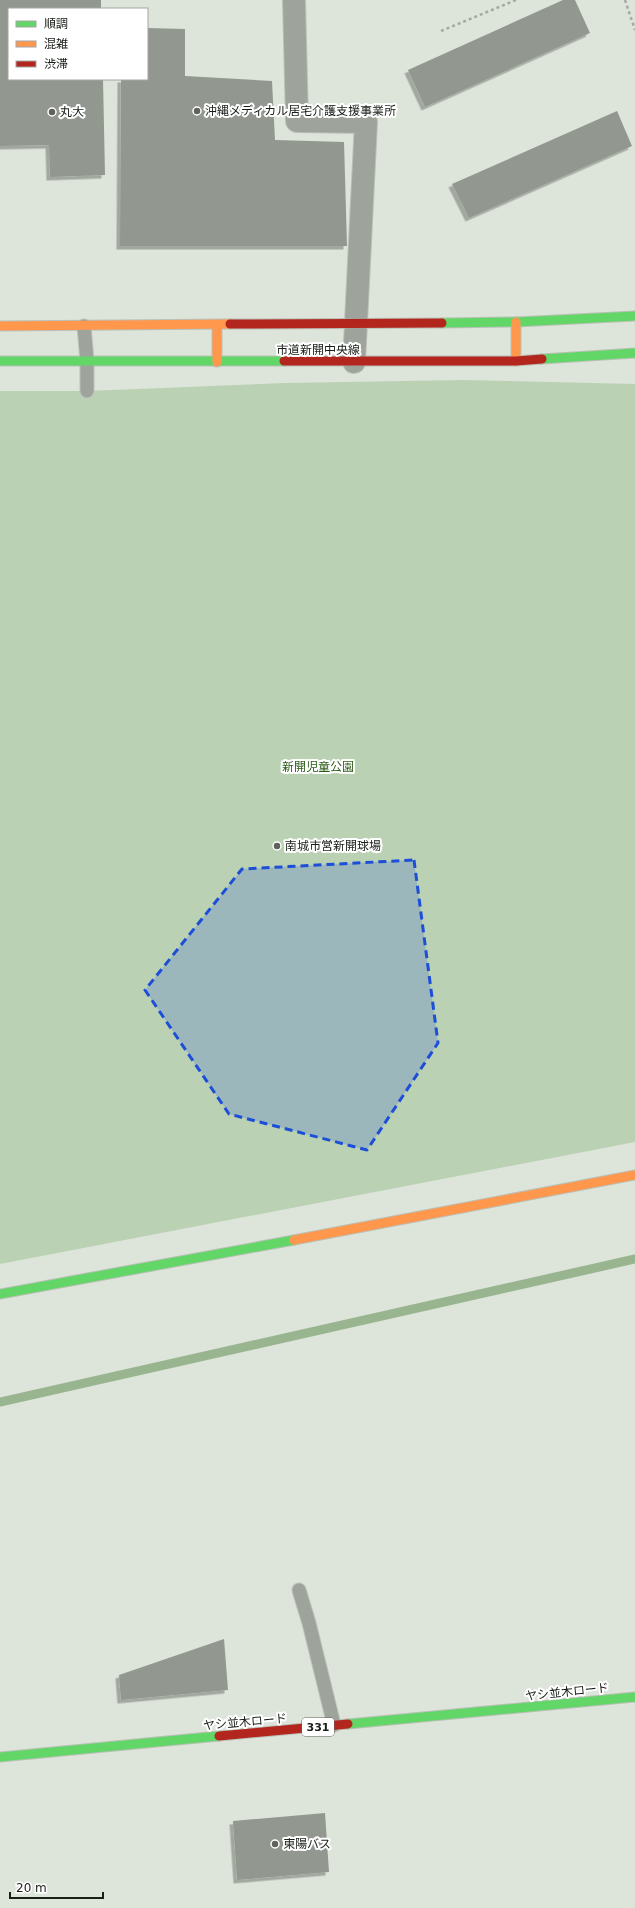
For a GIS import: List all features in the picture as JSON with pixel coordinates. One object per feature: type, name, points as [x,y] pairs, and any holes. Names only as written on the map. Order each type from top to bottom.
[{"type":"main road","points":[[0,326],[516,322],[635,316]]},
{"type":"main road","points":[[516,322],[516,361]]},
{"type":"main road","points":[[216,325],[217,362]]},
{"type":"main road","name":"市道新開中央線","points":[[0,361],[516,361],[635,353]]},
{"type":"main road","points":[[0,1294],[635,1175]]},
{"type":"main road","name":"ヤシ並木ロード","points":[[0,1757],[635,1697]]},
{"type":"street","points":[[294,0],[297,121],[366,122],[354,362]]},
{"type":"lane","points":[[84,326],[87,360],[86,391]]},
{"type":"lane","points":[[299,1590],[309,1623],[334,1725]]},
{"type":"path","points":[[442,31],[516,0]]},
{"type":"path","points":[[625,0],[635,30]]},
{"type":"highlighted area","points":[[414,860],[438,1043],[367,1150],[229,1114],[145,990],[242,869]]},
{"type":"green space","name":"新開児童公園","points":[[463,380],[635,384],[635,1142],[0,1264],[0,391],[87,391],[285,383]]},
{"type":"building","name":"丸大","points":[[0,0],[101,0],[101,8],[8,8],[8,80],[103,80],[105,175],[50,177],[49,145],[0,146]]},
{"type":"building","points":[[563,0],[575,0],[590,33],[425,107],[408,70]]},
{"type":"building","name":"沖縄メディカル居宅介護支援事業所","points":[[148,28],[185,29],[185,76],[272,81],[275,140],[344,142],[347,246],[120,246],[121,80],[148,80]]},
{"type":"building","points":[[617,111],[632,146],[469,218],[452,184]]},
{"type":"building","points":[[224,1639],[228,1690],[121,1700],[119,1675]]},
{"type":"building","points":[[325,1813],[329,1872],[237,1880],[233,1821]]},
{"type":"waterway","points":[[0,1402],[635,1259]]},
{"type":"traffic: fast","points":[[442,323],[516,322],[635,316]]},
{"type":"traffic: fast","points":[[542,359],[635,353]]},
{"type":"traffic: fast","points":[[0,361],[284,361]]},
{"type":"traffic: fast","points":[[0,1294],[294,1240]]},
{"type":"traffic: fast","points":[[348,1724],[635,1697]]},
{"type":"traffic: fast","points":[[0,1757],[219,1736]]},
{"type":"traffic: slow","points":[[516,322],[516,361]]},
{"type":"traffic: slow","points":[[0,326],[230,324]]},
{"type":"traffic: slow","points":[[217,325],[217,362]]},
{"type":"traffic: slow","points":[[294,1240],[635,1175]]},
{"type":"traffic: jam","points":[[230,324],[442,323]]},
{"type":"traffic: jam","points":[[284,361],[516,361],[542,359]]},
{"type":"traffic: jam","points":[[219,1736],[348,1724]]},
{"type":"place","name":"沖縄メディカル居宅介護支援事業所","points":[[197,111]]},
{"type":"place","name":"丸大","points":[[52,112]]},
{"type":"place","name":"南城市営新開球場","points":[[277,846]]},
{"type":"place","name":"東陽バス","points":[[275,1844]]}]
